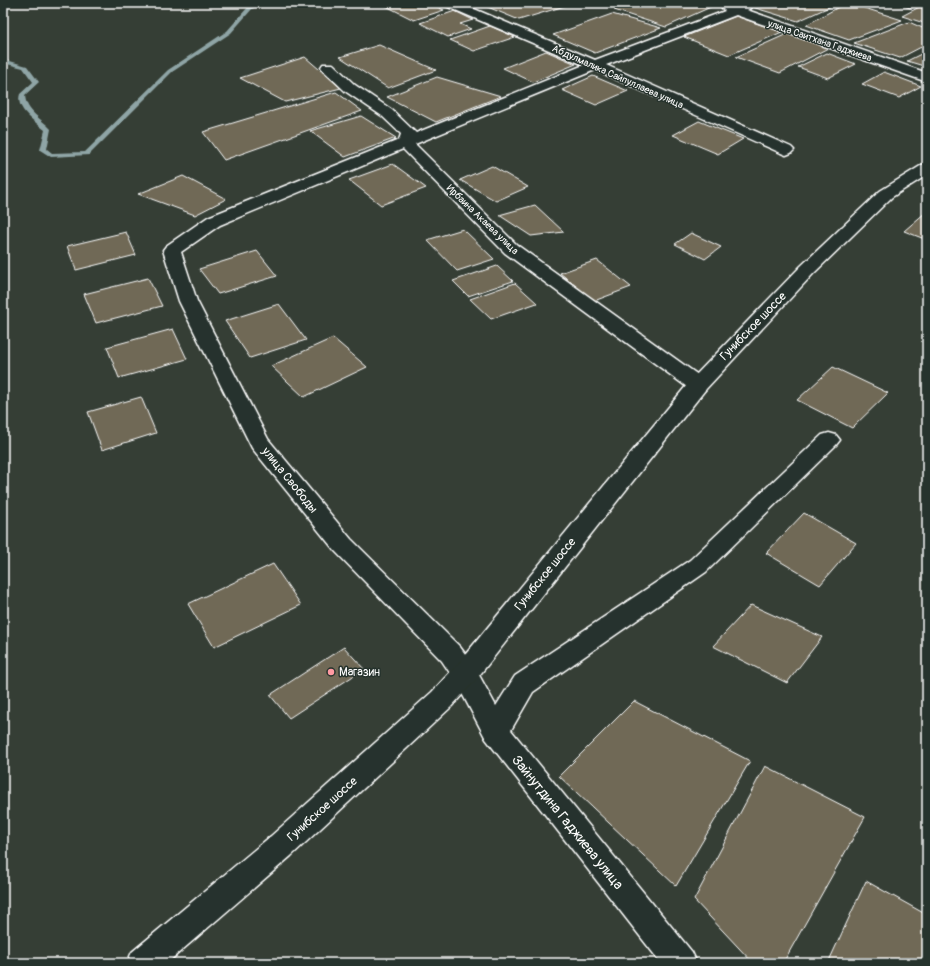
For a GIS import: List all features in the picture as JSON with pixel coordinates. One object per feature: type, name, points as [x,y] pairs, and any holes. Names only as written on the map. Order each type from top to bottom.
[{"type":"street","name":"Абдулмалика Сайпуллаева улица","points":[[450,3],[595,65],[786,150]]},
{"type":"street","name":"улица Саитхана Гаджиева","points":[[714,3],[927,78]]},
{"type":"street","points":[[405,143],[595,65],[736,11],[752,3]]},
{"type":"street","points":[[328,67],[350,88],[387,113],[409,133],[405,143]]},
{"type":"street","name":"улица Свободы","points":[[405,143],[214,221],[172,250],[188,301],[260,443],[343,544],[451,654],[465,674]]},
{"type":"street","name":"Ирбаина Акаева улица","points":[[405,143],[511,248],[698,385]]},
{"type":"street","name":"Гунибское шоссе","points":[[143,963],[281,846],[441,700],[465,674],[698,385],[807,270],[886,194],[927,168]]},
{"type":"street","points":[[496,732],[524,684],[698,566],[829,440]]},
{"type":"street","name":"Зайнутдина Гаджиева улица","points":[[465,674],[496,732],[681,963]]},
{"type":"building","points":[[390,3],[429,3],[444,10],[414,20],[384,5]]},
{"type":"building","points":[[478,3],[569,3],[571,4],[519,20]]},
{"type":"building","points":[[633,3],[704,3],[713,6],[666,27],[614,10]]},
{"type":"building","points":[[761,3],[838,3],[798,21],[752,7]]},
{"type":"building","points":[[846,3],[902,20],[849,40],[806,25]]},
{"type":"building","points":[[895,3],[920,3],[910,8]]},
{"type":"building","points":[[927,3],[927,24],[902,16]]},
{"type":"building","points":[[455,11],[473,20],[460,24],[471,29],[448,37],[420,23]]},
{"type":"building","points":[[612,14],[661,28],[595,53],[553,35]]},
{"type":"building","points":[[736,16],[782,32],[729,55],[684,37]]},
{"type":"building","points":[[909,22],[927,30],[927,44],[900,58],[854,43]]},
{"type":"building","points":[[490,26],[515,37],[474,51],[450,40]]},
{"type":"building","points":[[787,34],[830,47],[780,73],[736,57]]},
{"type":"building","points":[[379,45],[436,70],[388,88],[340,57]]},
{"type":"building","points":[[546,51],[576,64],[533,82],[503,68]]},
{"type":"building","points":[[927,51],[927,67],[907,61]]},
{"type":"building","points":[[827,53],[856,64],[828,78],[798,67]]},
{"type":"building","points":[[305,57],[341,88],[285,102],[240,78]]},
{"type":"building","points":[[884,72],[921,86],[899,98],[862,84]]},
{"type":"building","points":[[593,76],[628,91],[596,105],[562,90]]},
{"type":"building","points":[[437,77],[501,96],[436,122],[387,97]]},
{"type":"building","points":[[336,92],[362,111],[224,160],[203,132]]},
{"type":"building","points":[[361,116],[396,138],[345,157],[310,131]]},
{"type":"building","points":[[699,121],[743,139],[718,154],[673,135]]},
{"type":"building","points":[[393,164],[426,188],[381,205],[349,180]]},
{"type":"building","points":[[492,166],[528,187],[496,201],[460,180]]},
{"type":"building","points":[[183,176],[226,199],[195,215],[138,194]]},
{"type":"building","points":[[535,205],[564,232],[531,236],[499,215]]},
{"type":"building","points":[[926,212],[927,240],[904,231]]},
{"type":"building","points":[[463,229],[494,259],[457,271],[427,240]]},
{"type":"building","points":[[126,232],[136,255],[76,270],[67,246]]},
{"type":"building","points":[[691,233],[721,247],[705,259],[675,244]]},
{"type":"building","points":[[257,251],[277,276],[218,294],[199,269]]},
{"type":"building","points":[[597,260],[631,287],[594,301],[560,273]]},
{"type":"building","points":[[497,266],[513,281],[468,296],[453,281]]},
{"type":"building","points":[[148,278],[162,306],[96,323],[84,294]]},
{"type":"building","points":[[515,283],[537,303],[491,319],[470,299]]},
{"type":"building","points":[[279,304],[306,340],[250,358],[225,321]]},
{"type":"building","points":[[173,329],[187,359],[119,378],[107,347]]},
{"type":"building","points":[[333,338],[367,367],[304,397],[271,366]]},
{"type":"building","points":[[833,367],[888,393],[852,428],[797,400]]},
{"type":"building","points":[[141,397],[156,433],[102,450],[88,412]]},
{"type":"building","points":[[804,513],[856,543],[820,585],[766,553]]},
{"type":"building","points":[[273,564],[301,605],[214,647],[188,604]]},
{"type":"building","points":[[751,605],[822,637],[787,683],[713,646]]},
{"type":"building","points":[[344,647],[364,669],[289,718],[270,695]]},
{"type":"building","points":[[634,701],[750,761],[676,886],[559,776]]},
{"type":"building","points":[[765,766],[865,817],[783,963],[753,963],[694,900]]},
{"type":"building","points":[[866,881],[927,915],[927,963],[828,963]]},
{"type":"waterway","points":[[3,61],[25,67],[36,82],[22,95],[22,100],[26,110],[48,129],[43,150],[51,155],[87,154],[170,71],[229,32],[250,8],[262,3]]},
{"type":"place","name":"Магазин","points":[[331,672]]}]
